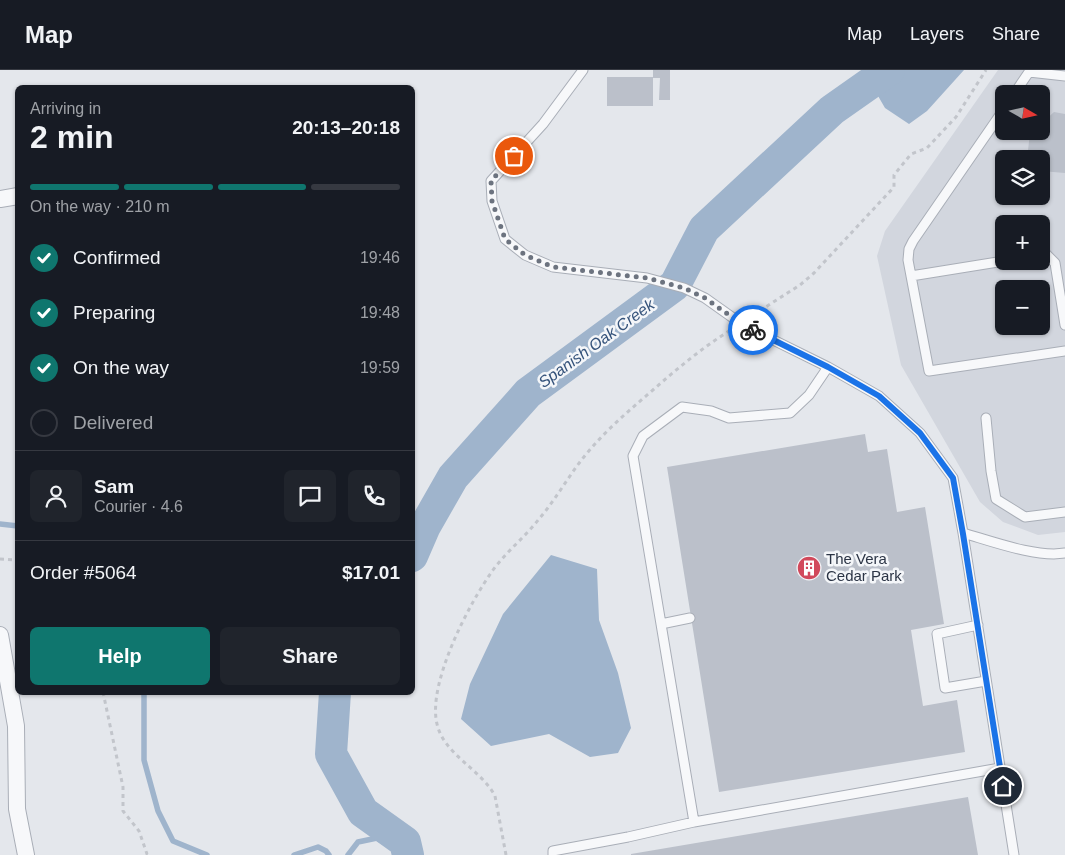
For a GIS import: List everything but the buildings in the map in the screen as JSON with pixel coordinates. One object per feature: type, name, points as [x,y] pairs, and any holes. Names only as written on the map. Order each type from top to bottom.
[{"type":"street","points":[[0,199],[15,196]]},
{"type":"street","points":[[0,635],[16,726],[17,809],[26,855]]},
{"type":"lane","points":[[583,70],[543,124],[491,181],[492,201],[505,239],[525,255],[553,267],[647,278],[684,288],[705,298],[743,325],[828,367],[879,396],[920,433],[953,478],[1014,855]]},
{"type":"lane","points":[[1020,85],[1029,72],[1065,76]]},
{"type":"lane","points":[[995,122],[909,249],[908,260],[929,370],[1065,351]]},
{"type":"lane","points":[[1050,258],[1055,262],[1065,325]]},
{"type":"lane","points":[[911,276],[995,262]]},
{"type":"lane","points":[[694,822],[633,456],[644,436],[682,407],[711,411],[729,418],[790,413],[809,395],[828,367]]},
{"type":"lane","points":[[986,418],[991,471],[996,499],[1025,517],[1065,512]]},
{"type":"lane","points":[[963,534],[1021,549],[1058,554],[1065,553]]},
{"type":"lane","points":[[661,624],[690,618]]},
{"type":"lane","points":[[978,626],[937,634],[945,688],[986,681]]},
{"type":"lane","points":[[554,855],[553,851],[694,822],[1000,768]]},
{"type":"path","points":[[0,559],[15,560]]},
{"type":"path","points":[[104,695],[123,788],[123,811],[139,831],[149,855]]},
{"type":"shaded area","points":[[998,70],[1065,70],[1065,532],[1038,535],[1003,522],[980,502],[901,365],[877,256],[885,231]]},
{"type":"water","points":[[863,70],[964,70],[927,111],[909,124],[885,108]]},
{"type":"water","points":[[551,555],[597,569],[599,620],[618,673],[631,728],[618,753],[590,757],[549,734],[491,746],[461,719],[470,684],[503,614]]},
{"type":"waterway","name":"Spanish Oak Creek","points":[[415,549],[425,526],[453,477],[528,393],[675,285],[704,229],[832,110],[889,70]]},
{"type":"waterway","points":[[0,524],[15,526]]},
{"type":"waterway","points":[[144,695],[144,760],[158,811],[173,841],[207,855]]},
{"type":"waterway","name":"Spanish Oak Creek","points":[[335,695],[331,754],[363,812],[405,842],[408,855]]},
{"type":"waterway","points":[[348,855],[358,842],[377,838],[389,845],[407,849]]},
{"type":"waterway","points":[[294,855],[318,847],[329,855]]},
{"type":"way so far","points":[[514,156],[491,181],[492,201],[505,239],[525,255],[553,267],[647,278],[684,288],[705,298],[753,330]]},
{"type":"place","name":"The Vera Cedar Park","points":[[809,568]]},
{"type":"route","points":[[753,330],[828,367],[879,396],[920,433],[953,478],[1003,786]]}]
